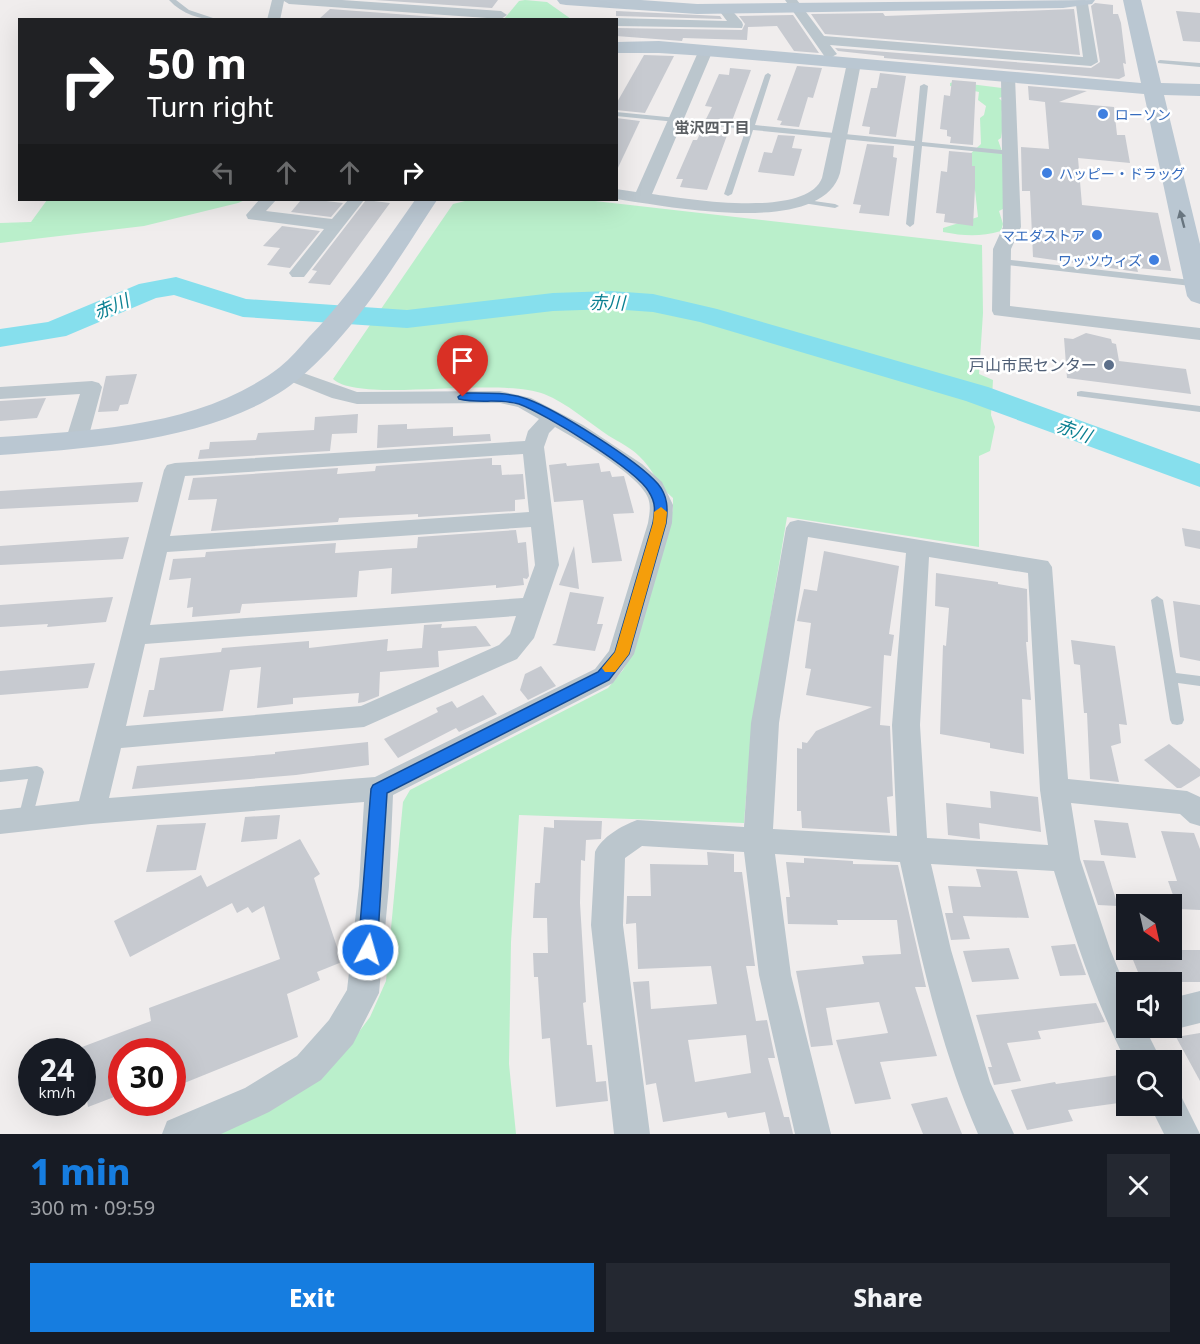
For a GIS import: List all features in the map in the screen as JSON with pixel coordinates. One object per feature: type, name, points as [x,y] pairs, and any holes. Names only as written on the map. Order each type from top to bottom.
[{"type":"street","points":[[274,18],[278,0]]},
{"type":"street","points":[[289,0],[502,14]]},
{"type":"street","points":[[566,0],[737,25],[724,9]]},
{"type":"street","points":[[1132,0],[1200,217]]},
{"type":"street","points":[[1145,0],[1160,62],[1159,89],[1195,248],[1199,288]]},
{"type":"street","points":[[625,10],[724,9],[794,4],[1082,1],[1091,62],[822,40]]},
{"type":"street","points":[[794,4],[822,40],[830,53],[830,61]]},
{"type":"street","points":[[618,48],[659,47],[706,50],[1008,78],[1200,90]]},
{"type":"street","points":[[642,197],[706,50]]},
{"type":"street","points":[[618,194],[753,209],[778,207],[803,201],[828,185],[854,63]]},
{"type":"street","points":[[1008,78],[1012,227],[1002,249],[1001,311],[1200,334]]},
{"type":"street","points":[[267,201],[254,215],[336,225]]},
{"type":"street","points":[[298,273],[355,201]]},
{"type":"street","points":[[0,446],[77,440],[164,427],[211,413],[289,374],[354,304],[425,201]]},
{"type":"street","points":[[13,820],[379,789],[604,676],[621,654],[660,523],[662,505],[654,487],[634,469],[553,417],[524,402],[500,397],[348,396],[289,374]]},
{"type":"street","points":[[0,393],[92,387],[77,440]]},
{"type":"street","points":[[109,738],[364,716],[508,652],[521,638],[547,565],[533,447],[539,431],[553,417]]},
{"type":"street","points":[[91,812],[175,470],[533,447]]},
{"type":"street","points":[[157,545],[542,519]]},
{"type":"street","points":[[813,1134],[775,975],[758,842],[765,723],[798,528],[1040,567],[1054,790],[1065,859],[1094,949],[1116,1000]]},
{"type":"street","points":[[918,547],[906,726],[913,851],[935,950],[974,1085],[996,1134]]},
{"type":"street","points":[[134,635],[533,606]]},
{"type":"street","points":[[180,1134],[257,1100],[309,1068],[346,1022],[363,993],[374,886],[379,789]]},
{"type":"street","points":[[1054,790],[1187,803],[1200,814]]},
{"type":"street","points":[[632,1134],[608,925],[610,852],[637,833],[1065,859]]},
{"type":"street","points":[[1182,1012],[1200,1007]]},
{"type":"street","points":[[1173,1116],[1183,1134]]},
{"type":"lane","points":[[172,0],[190,13],[209,18]]},
{"type":"lane","points":[[1160,62],[1200,65]]},
{"type":"lane","points":[[728,194],[768,75]]},
{"type":"lane","points":[[910,224],[924,86]]},
{"type":"lane","points":[[618,114],[1011,153]]},
{"type":"lane","points":[[803,201],[835,206]]},
{"type":"lane","points":[[1002,262],[1199,288]]},
{"type":"lane","points":[[1081,394],[1200,409]]},
{"type":"lane","points":[[1157,600],[1177,720]]},
{"type":"lane","points":[[1170,676],[1200,681]]},
{"type":"lane","points":[[0,776],[37,772],[13,820]]},
{"type":"green space","points":[[519,1],[547,2],[570,18],[505,18]]},
{"type":"green space","points":[[950,83],[1002,88],[1002,97],[999,98],[1003,102],[1002,133],[998,140],[1005,160],[1005,208],[999,211],[1003,224],[1001,231],[972,235],[943,232],[943,228],[978,217],[974,181],[968,156],[981,144],[980,118],[984,115],[986,106],[978,100],[979,92],[950,86]]},
{"type":"green space","points":[[46,201],[243,201],[144,226],[0,243],[0,223],[31,222]]},
{"type":"green space","points":[[465,201],[595,201],[982,245],[983,313],[979,374],[993,380],[991,415],[995,427],[990,451],[979,456],[979,547],[787,517],[756,708],[744,823],[519,815],[511,942],[509,1064],[516,1134],[209,1134],[344,1052],[370,1017],[386,981],[403,802],[410,790],[608,688],[623,670],[635,647],[673,509],[673,498],[636,453],[544,394],[522,389],[494,388],[370,389],[348,386],[333,379],[453,204]]},
{"type":"building","points":[[375,0],[498,0],[492,8]]},
{"type":"building","points":[[1095,3],[1113,5],[1113,14],[1118,14],[1121,23],[1126,64],[1123,63],[1125,76],[1119,79],[884,58],[884,56],[838,51],[835,48],[1091,68],[1100,62],[1091,6]]},
{"type":"building","points":[[330,9],[449,18],[320,18]]},
{"type":"building","points":[[1074,9],[1080,55],[825,34],[811,14],[883,13],[885,16]]},
{"type":"building","points":[[616,11],[720,16],[722,19],[616,16]]},
{"type":"building","points":[[1176,11],[1200,13],[1200,42],[1183,41]]},
{"type":"building","points":[[793,15],[819,53],[794,51],[777,26],[748,27],[747,40],[683,38],[682,41],[618,36],[618,28],[742,30],[745,24],[739,16]]},
{"type":"building","points":[[644,55],[674,56],[645,113],[618,110],[618,100]]},
{"type":"building","points":[[797,66],[822,68],[813,98],[808,97],[799,127],[780,125],[782,121],[777,120]]},
{"type":"building","points":[[730,68],[751,70],[732,121],[706,119],[712,107],[705,106],[719,74],[729,75]]},
{"type":"building","points":[[880,73],[906,76],[896,137],[869,134],[870,127],[862,126],[871,88],[877,88]]},
{"type":"building","points":[[952,80],[976,82],[973,145],[950,143],[951,137],[947,136],[947,130],[940,129],[944,95],[950,96]]},
{"type":"building","points":[[1028,86],[1087,91],[1059,102],[1114,107],[1117,135],[1125,135],[1130,163],[1078,158],[1082,205],[1158,213],[1171,271],[1137,268],[1138,272],[1033,257],[1030,191],[1022,191],[1021,147],[1049,149],[1045,102],[1029,100]]},
{"type":"building","points":[[618,118],[640,121],[618,168]]},
{"type":"building","points":[[703,127],[729,130],[707,190],[680,187],[683,179],[676,179],[693,140],[697,140]]},
{"type":"building","points":[[778,135],[795,136],[792,148],[802,149],[794,176],[758,172],[764,152],[772,153]]},
{"type":"building","points":[[867,144],[894,146],[893,157],[897,158],[889,216],[859,213],[861,205],[853,204]]},
{"type":"building","points":[[949,151],[972,153],[972,166],[975,166],[973,226],[944,222],[945,214],[936,213],[941,171],[947,172]]},
{"type":"building","points":[[300,201],[343,203],[331,217],[291,212]]},
{"type":"building","points":[[365,201],[390,203],[330,285],[308,283],[317,271],[312,270]]},
{"type":"building","points":[[282,226],[320,231],[290,268],[267,265],[280,248],[263,246]]},
{"type":"building","name":"戸山市民センター","points":[[1086,333],[1111,339],[1112,343],[1116,344],[1119,361],[1186,369],[1191,394],[1067,378],[1064,338],[1073,339]]},
{"type":"building","points":[[137,374],[128,404],[120,405],[118,411],[98,412],[106,376]]},
{"type":"building","points":[[46,398],[37,418],[0,421],[0,401]]},
{"type":"building","points":[[358,414],[357,433],[332,434],[330,451],[198,459],[200,450],[209,449],[210,442],[256,440],[258,433],[314,430],[315,417]]},
{"type":"building","points":[[407,424],[407,429],[453,427],[453,436],[490,434],[491,441],[377,448],[378,425]]},
{"type":"building","points":[[492,458],[492,465],[501,465],[502,475],[523,474],[525,499],[515,500],[515,511],[418,517],[418,514],[339,518],[338,522],[211,531],[217,499],[188,500],[193,478],[338,468],[337,474],[375,471],[376,466]]},
{"type":"building","points":[[566,463],[567,466],[599,463],[601,472],[610,471],[612,477],[624,476],[634,513],[613,514],[622,561],[592,563],[583,500],[554,502],[549,465]]},
{"type":"building","points":[[143,482],[138,502],[0,509],[0,491]]},
{"type":"building","points":[[1182,528],[1200,531],[1200,549],[1185,546]]},
{"type":"building","points":[[516,530],[518,543],[526,542],[529,576],[527,579],[523,578],[524,585],[496,588],[496,585],[391,594],[392,568],[359,571],[357,597],[242,604],[240,613],[192,617],[193,607],[187,608],[191,578],[169,580],[173,559],[205,557],[206,552],[336,543],[335,553],[417,548],[418,537]]},
{"type":"building","points":[[129,537],[123,559],[0,565],[0,546]]},
{"type":"building","points":[[574,546],[579,589],[559,585]]},
{"type":"building","points":[[824,551],[899,566],[889,634],[894,635],[891,656],[884,655],[880,725],[890,726],[893,796],[887,797],[890,833],[802,828],[801,811],[797,811],[797,748],[802,749],[802,742],[807,743],[816,731],[872,707],[806,695],[811,669],[805,668],[811,623],[797,621],[804,589],[817,591]]},
{"type":"building","points":[[936,573],[998,582],[998,584],[1027,589],[1028,642],[1026,642],[1031,700],[1022,699],[1024,754],[990,748],[990,743],[940,734],[943,645],[946,646],[949,608],[935,606]]},
{"type":"building","points":[[570,592],[604,597],[597,624],[603,624],[595,651],[552,645],[556,643]]},
{"type":"building","points":[[113,597],[106,622],[47,627],[48,624],[0,627],[0,605]]},
{"type":"building","points":[[1173,601],[1200,605],[1200,661],[1180,657]]},
{"type":"building","points":[[442,624],[441,628],[476,626],[491,646],[438,651],[439,667],[380,672],[379,696],[364,702],[358,703],[359,693],[293,698],[293,704],[257,708],[261,667],[230,670],[223,711],[143,717],[149,690],[154,690],[160,658],[221,652],[222,648],[309,641],[309,648],[388,639],[387,651],[422,648],[424,625]]},
{"type":"building","points":[[1071,640],[1115,646],[1127,725],[1119,724],[1121,743],[1111,746],[1119,782],[1090,779],[1087,713],[1084,713],[1080,665],[1074,664]]},
{"type":"building","points":[[95,663],[88,688],[0,695],[0,671]]},
{"type":"building","points":[[541,666],[556,686],[528,700],[520,690],[525,674]]},
{"type":"building","points":[[483,695],[497,714],[459,732],[456,728],[398,758],[384,739],[438,712],[436,708],[452,701],[457,708]]},
{"type":"building","points":[[368,742],[369,765],[296,775],[132,789],[137,766],[275,754],[275,752]]},
{"type":"building","points":[[1169,744],[1200,769],[1200,776],[1181,788],[1177,788],[1144,760]]},
{"type":"building","points":[[990,791],[1038,797],[1041,832],[979,823],[980,839],[948,835],[946,803],[991,808]]},
{"type":"building","points":[[280,815],[277,839],[241,842],[245,817]]},
{"type":"building","points":[[554,820],[602,821],[601,839],[586,840],[585,861],[581,860],[580,903],[586,1002],[583,1003],[587,1045],[592,1045],[596,1082],[606,1081],[608,1101],[556,1107],[550,1038],[542,1039],[538,977],[534,977],[533,953],[548,953],[547,918],[533,918],[535,883],[540,883],[544,827],[554,828]]},
{"type":"building","points":[[1094,820],[1128,823],[1136,858],[1101,855]]},
{"type":"building","points":[[206,823],[196,870],[146,872],[157,825]]},
{"type":"building","points":[[1161,831],[1194,833],[1200,849],[1200,910],[1182,909],[1182,894],[1173,894],[1168,881],[1177,881]]},
{"type":"building","points":[[300,839],[320,874],[314,878],[342,962],[317,972],[320,980],[287,994],[298,1037],[186,1082],[186,1038],[108,1038],[108,1099],[96,1104],[96,1042],[151,1021],[149,1008],[280,959],[264,906],[252,913],[248,907],[237,913],[232,903],[130,957],[114,921],[201,875],[207,887]]},
{"type":"building","points":[[707,852],[734,854],[734,872],[742,872],[755,966],[746,966],[756,1021],[767,1020],[775,1058],[768,1058],[784,1117],[789,1117],[793,1134],[770,1134],[765,1112],[728,1118],[726,1112],[663,1122],[656,1083],[646,1085],[633,982],[649,981],[651,1009],[717,1004],[711,966],[638,969],[636,923],[626,924],[627,896],[651,896],[650,864],[708,865]],"holes":[[[746,1035],[751,1073],[695,1082],[688,1040]]]},
{"type":"building","points":[[804,858],[853,861],[853,864],[898,865],[926,987],[915,987],[937,1056],[880,1062],[891,1099],[855,1104],[836,1040],[888,1033],[879,1002],[826,1008],[833,1045],[811,1047],[796,971],[864,964],[862,956],[901,954],[897,920],[837,920],[838,925],[788,924],[786,897],[790,897],[786,862],[804,863]]},
{"type":"building","points":[[1083,860],[1104,861],[1116,906],[1098,905]]},
{"type":"building","points":[[976,869],[1017,871],[1029,918],[963,916],[970,939],[951,940],[945,913],[953,913],[948,886],[981,887]]},
{"type":"building","points":[[1075,944],[1086,975],[1060,976],[1051,946]]},
{"type":"building","points":[[1009,948],[1019,979],[972,982],[963,951]]},
{"type":"building","points":[[1182,950],[1200,950],[1200,982],[1182,982],[1182,972],[1138,972],[1133,960],[1182,960]]},
{"type":"building","points":[[1096,1003],[1105,1022],[1038,1031],[1041,1039],[1007,1043],[1021,1081],[994,1085],[988,1067],[992,1067],[976,1015]]},
{"type":"building","points":[[1200,1033],[1200,1081],[1177,1038],[1182,1038],[1182,1036]]},
{"type":"building","points":[[1116,1075],[1116,1103],[1068,1110],[1073,1121],[1027,1130],[1011,1090],[1055,1082],[1056,1084]]},
{"type":"building","points":[[947,1097],[962,1134],[923,1134],[911,1104]]},
{"type":"waterway","name":"赤川","points":[[0,338],[55,330],[149,290],[176,286],[243,308],[407,319],[553,302],[611,300],[653,303],[707,315],[977,394],[1200,476]]},
{"type":"slow traffic","points":[[610,668],[621,654],[660,523],[661,512]]},
{"type":"place","name":"ローソン","points":[[1103,114]]},
{"type":"place","name":"ハッピー・ドラッグ","points":[[1047,173]]},
{"type":"place","name":"マエダストア","points":[[1097,235]]},
{"type":"place","name":"ワッツウィズ","points":[[1154,260]]},
{"type":"place","name":"戸山市民センター","points":[[1109,365]]},
{"type":"district","name":"蛍沢四丁目","points":[[712,127]]},
{"type":"route","points":[[368,950],[379,789],[604,676],[621,654],[660,523],[662,505],[654,487],[634,469],[576,430],[524,402],[500,397],[463,397]]}]
